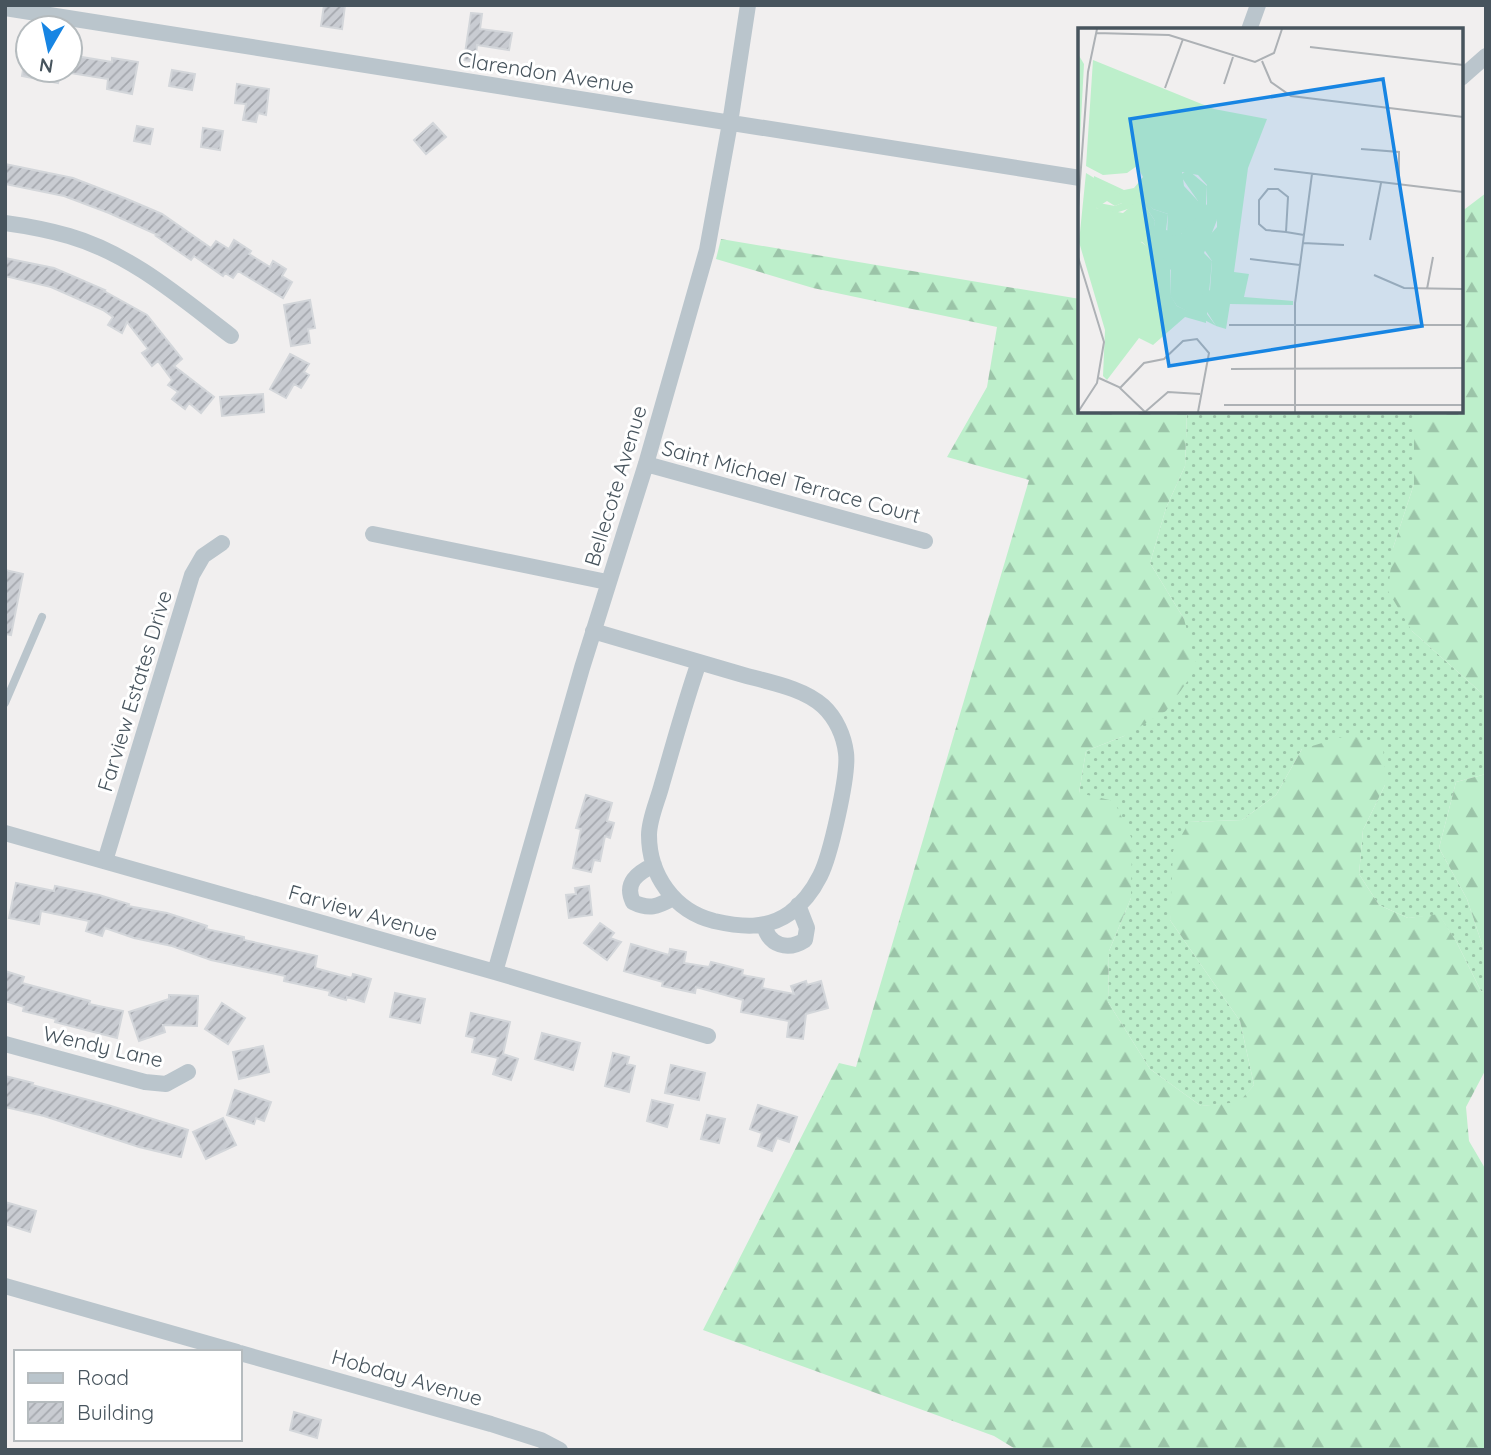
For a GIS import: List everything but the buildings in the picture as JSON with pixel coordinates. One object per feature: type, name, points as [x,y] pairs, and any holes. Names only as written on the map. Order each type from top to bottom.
[{"type":"street","name":"Bellecote Avenue","points":[[495,972],[607,582],[646,464],[707,250],[748,5]]},
{"type":"street","points":[[1250,28],[1258,5]]},
{"type":"street","name":"Clarendon Avenue","points":[[5,8],[1078,178]]},
{"type":"street","points":[[1464,76],[1486,56]]},
{"type":"street","points":[[5,222],[71,236],[125,259],[231,336]]},
{"type":"street","name":"Saint Michael Terrace Court","points":[[646,464],[925,541]]},
{"type":"street","points":[[373,534],[607,582]]},
{"type":"street","name":"Farview Estates Drive","points":[[105,861],[192,575],[204,556],[222,543]]},
{"type":"street","points":[[593,631],[699,662],[810,695],[826,708],[842,732],[847,755],[846,767],[839,808],[821,874],[807,896],[789,914],[764,925],[748,928],[703,918],[673,898],[660,883],[654,865],[649,832],[699,662]]},
{"type":"street","name":"Farview Avenue","points":[[6,835],[495,972],[708,1036]]},
{"type":"street","points":[[654,865],[639,872],[631,881],[629,893],[633,902],[647,909],[673,898]]},
{"type":"street","points":[[764,925],[771,939],[783,947],[796,946],[804,940],[807,928],[798,905]]},
{"type":"street","name":"Wendy Lane","points":[[5,1044],[145,1083],[166,1084],[188,1072]]},
{"type":"street","name":"Hobday Avenue","points":[[5,1286],[231,1350]]},
{"type":"street","name":"Hobday Avenue","points":[[242,1353],[492,1424],[541,1440],[560,1450]]},
{"type":"lane","points":[[5,703],[42,617]]},
{"type":"green space","points":[[1486,193],[1486,697],[1412,631],[1388,591],[1393,548],[1414,484],[1414,413],[1463,413],[1463,210]]},
{"type":"green space","points":[[721,239],[1078,299],[1078,413],[1187,413],[1185,466],[1166,508],[1150,563],[1184,619],[1197,668],[1166,711],[1124,736],[1086,751],[1079,793],[1114,801],[1132,839],[1131,898],[1109,951],[1108,1002],[1150,1069],[1201,1106],[1239,1102],[1254,1085],[1240,1021],[1170,920],[1173,851],[1189,822],[1242,820],[1276,795],[1302,749],[1349,735],[1383,744],[1385,785],[1363,830],[1359,874],[1379,905],[1408,918],[1439,914],[1481,991],[1486,993],[1486,1069],[1466,1107],[1469,1141],[1486,1170],[1486,1450],[1017,1450],[994,1436],[703,1330],[839,1063],[856,1067],[1029,480],[947,457],[987,387],[997,327],[813,288],[716,259]]},
{"type":"green space","points":[[1187,413],[1414,413],[1414,484],[1393,548],[1412,631],[1486,697],[1486,774],[1456,782],[1439,848],[1467,899],[1486,956],[1486,993],[1481,991],[1457,943],[1439,915],[1408,918],[1379,905],[1359,874],[1363,830],[1385,785],[1302,749],[1276,795],[1242,820],[1189,822],[1170,920],[1240,1021],[1254,1085],[1239,1103],[1201,1106],[1150,1069],[1108,1002],[1109,951],[1131,898],[1079,793],[1086,751],[1124,736],[1184,619],[1150,563],[1166,508],[1185,466]]},
{"type":"green space","points":[[1486,774],[1486,956],[1467,899],[1439,848],[1456,782]]}]
